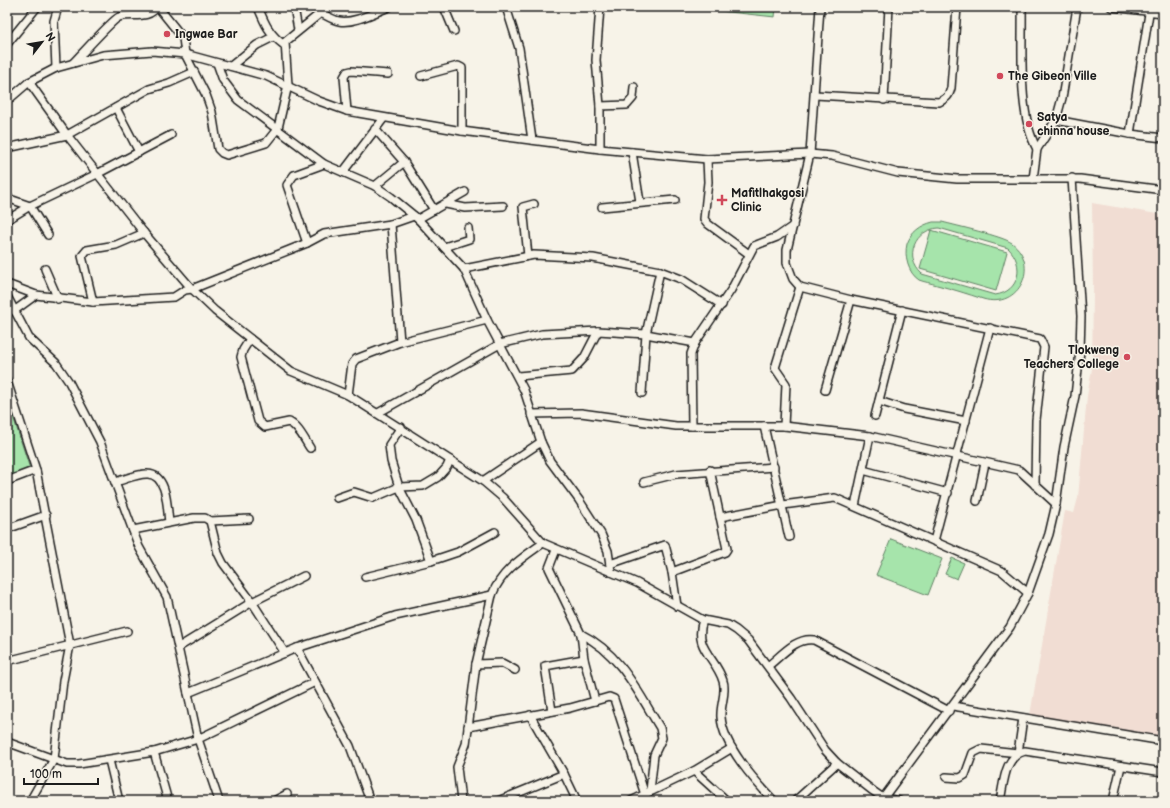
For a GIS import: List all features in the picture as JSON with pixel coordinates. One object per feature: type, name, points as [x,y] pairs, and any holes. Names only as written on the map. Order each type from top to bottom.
[{"type":"street","points":[[7,44],[10,34],[37,7]]},
{"type":"street","points":[[56,68],[54,21],[58,7]]},
{"type":"street","points":[[258,7],[267,28],[273,37],[284,44]]},
{"type":"street","points":[[294,7],[298,30]]},
{"type":"street","points":[[73,63],[117,18],[145,15],[155,9],[184,38],[185,54],[206,95],[212,112],[218,149],[227,155],[263,144],[270,140],[278,128],[288,85],[284,44],[287,39],[328,7]]},
{"type":"street","points":[[321,13],[339,21],[344,21],[358,19],[389,7]]},
{"type":"street","points":[[444,7],[454,31]]},
{"type":"street","points":[[506,7],[519,48],[532,140]]},
{"type":"street","points":[[600,7],[596,60],[600,106],[600,149]]},
{"type":"street","points":[[820,7],[810,154],[787,250],[787,263],[793,279],[800,287],[851,300],[1038,338],[1044,344],[1036,420],[1035,484]]},
{"type":"street","points":[[884,100],[889,7]]},
{"type":"street","points":[[815,95],[939,102],[949,96],[957,7]]},
{"type":"street","points":[[1022,7],[1023,86],[1027,123],[1037,149]]},
{"type":"street","points":[[1033,179],[1037,149],[1056,120],[1062,98],[1077,7]]},
{"type":"street","points":[[1111,7],[1149,9],[1163,13]]},
{"type":"street","points":[[1130,134],[1149,9]]},
{"type":"street","points":[[231,66],[257,45],[273,37]]},
{"type":"street","points":[[7,101],[30,82],[56,68],[103,55],[138,51],[185,54],[266,76],[288,85],[319,101],[347,111],[462,131],[600,149],[707,159],[810,154],[832,156],[898,173],[957,179],[1072,178],[1163,190]]},
{"type":"street","points":[[218,62],[223,80],[232,93],[324,164],[375,186],[416,218],[464,269],[487,320],[518,376],[541,442],[550,461],[579,500],[601,534],[608,551],[611,572]]},
{"type":"street","points":[[421,76],[458,66],[462,68],[462,131]]},
{"type":"street","points":[[7,148],[67,136],[149,89],[169,83],[194,72]]},
{"type":"street","points":[[347,111],[344,77],[347,72],[388,74]]},
{"type":"street","points":[[30,82],[67,136],[144,233],[192,289],[248,343],[291,371],[348,394],[483,481],[503,498],[543,543],[556,550],[637,583],[703,620],[728,625],[736,630],[748,640],[768,666],[791,698],[824,750],[837,763],[882,799],[899,801]]},
{"type":"street","points":[[600,106],[627,105],[633,98],[634,87]]},
{"type":"street","points":[[116,108],[139,152]]},
{"type":"street","points":[[343,172],[384,118]]},
{"type":"street","points":[[1056,120],[1130,134],[1163,138]]},
{"type":"street","points":[[375,129],[404,162],[434,210]]},
{"type":"street","points":[[7,220],[30,206],[97,174],[171,135]]},
{"type":"street","points":[[632,152],[640,202]]},
{"type":"street","points":[[707,159],[708,182],[704,219],[708,224],[749,254]]},
{"type":"street","points":[[375,186],[404,162]]},
{"type":"street","points":[[307,243],[287,185],[294,175],[324,164]]},
{"type":"street","points":[[882,799],[1010,627],[1028,593],[1038,566],[1056,504],[1064,447],[1075,396],[1080,351],[1081,316],[1072,178]]},
{"type":"street","points":[[7,284],[36,295],[58,299],[93,302],[174,297],[185,290],[192,289],[307,243],[324,234],[391,224],[416,218],[446,204],[465,192]]},
{"type":"street","points":[[7,198],[30,206],[48,235]]},
{"type":"street","points":[[602,207],[640,202],[675,200]]},
{"type":"street","points":[[446,204],[465,208],[503,206]]},
{"type":"street","points":[[528,256],[523,207],[534,204]]},
{"type":"street","points":[[391,224],[400,342]]},
{"type":"street","points":[[692,426],[691,354],[695,343],[722,305],[754,246],[759,242],[777,237],[793,226]]},
{"type":"street","points":[[444,247],[469,239],[468,228]]},
{"type":"street","points":[[93,302],[82,256],[84,252],[87,250],[116,245],[144,233]]},
{"type":"street","points":[[464,269],[528,256],[593,258],[660,271],[681,280],[722,305]]},
{"type":"street","points":[[45,269],[58,299]]},
{"type":"street","points":[[642,393],[646,334],[660,271]]},
{"type":"street","points":[[784,426],[786,384],[775,368],[800,287]]},
{"type":"street","points":[[14,311],[36,295]]},
{"type":"street","points":[[7,296],[29,338],[56,363],[69,382],[100,442],[141,551],[167,596],[198,739],[219,801]]},
{"type":"street","points":[[825,390],[851,300]]},
{"type":"street","points":[[875,416],[902,310]]},
{"type":"street","points":[[348,394],[354,361],[364,355],[400,342],[487,320]]},
{"type":"street","points":[[934,541],[958,456],[990,328]]},
{"type":"street","points":[[378,413],[500,344],[542,334],[598,330],[646,334],[695,343]]},
{"type":"street","points":[[518,376],[572,371],[584,358],[598,330]]},
{"type":"street","points":[[248,343],[241,357],[259,423],[265,427],[289,422],[296,427],[310,448]]},
{"type":"street","points":[[7,381],[36,470],[46,515],[70,645],[62,681],[54,759],[30,801]]},
{"type":"street","points":[[879,401],[904,409],[966,421]]},
{"type":"street","points":[[531,414],[581,413],[623,418],[652,424],[692,426],[784,426],[870,436],[1019,470],[1056,504]]},
{"type":"street","points":[[764,426],[790,537]]},
{"type":"street","points":[[401,427],[389,445],[391,461],[399,487],[416,520],[431,561]]},
{"type":"street","points":[[855,506],[870,436]]},
{"type":"street","points":[[483,481],[541,442]]},
{"type":"street","points":[[337,498],[354,492],[373,498],[399,487],[423,486],[431,482],[447,467],[450,460]]},
{"type":"street","points":[[977,500],[985,463]]},
{"type":"street","points":[[644,482],[676,474],[710,470],[774,467]]},
{"type":"street","points":[[7,481],[36,470]]},
{"type":"street","points":[[672,572],[725,552],[727,549],[710,470]]},
{"type":"street","points":[[863,470],[948,493]]},
{"type":"street","points":[[115,482],[148,474],[158,478],[164,487],[169,522]]},
{"type":"street","points":[[720,517],[830,497],[855,506],[1002,571],[1028,593]]},
{"type":"street","points":[[7,529],[46,515]]},
{"type":"street","points":[[132,530],[194,518],[205,518],[210,521],[249,519]]},
{"type":"street","points":[[210,521],[218,553],[223,563],[252,602],[285,653]]},
{"type":"street","points":[[365,577],[431,561],[458,552],[495,532]]},
{"type":"street","points":[[461,801],[458,767],[464,750],[476,664],[492,595],[496,585],[507,570],[543,543]]},
{"type":"street","points":[[610,564],[664,545],[667,546],[676,606]]},
{"type":"street","points":[[556,550],[549,568],[581,634],[584,659],[595,701]]},
{"type":"street","points":[[179,647],[252,602],[304,576]]},
{"type":"street","points":[[188,692],[297,648],[405,613],[492,595]]},
{"type":"street","points":[[703,620],[701,626],[701,641],[724,683],[721,718],[732,748],[762,788],[774,801]]},
{"type":"street","points":[[7,661],[127,631]]},
{"type":"street","points":[[581,634],[602,645],[613,657],[628,676],[660,728],[662,738],[654,755],[647,793]]},
{"type":"street","points":[[768,666],[795,644],[808,639],[814,640],[951,708],[1163,741]]},
{"type":"street","points":[[297,648],[350,746],[370,801]]},
{"type":"street","points":[[552,711],[545,666],[584,659]]},
{"type":"street","points":[[476,664],[502,663],[515,670]]},
{"type":"street","points":[[7,742],[67,764],[109,760],[154,752],[198,739],[315,682]]},
{"type":"street","points":[[468,727],[552,711],[595,701],[609,696],[614,699],[647,793],[648,801]]},
{"type":"street","points":[[530,715],[564,774],[577,801]]},
{"type":"street","points":[[1000,801],[1008,765],[1018,753],[1023,718]]},
{"type":"street","points":[[631,801],[694,771],[732,748]]},
{"type":"street","points":[[946,777],[960,778],[965,775],[973,753],[981,749],[1018,753],[1029,750],[1163,772]]},
{"type":"street","points":[[154,752],[168,801]]},
{"type":"street","points":[[109,760],[120,801]]},
{"type":"street","points":[[795,801],[837,763]]},
{"type":"street","points":[[1113,801],[1121,766]]},
{"type":"street","points":[[694,771],[726,801]]},
{"type":"street","points":[[498,801],[564,774]]},
{"type":"street","points":[[274,801],[286,794]]},
{"type":"shaded area","points":[[1092,203],[1163,215],[1163,737],[1030,715],[1065,511],[1074,513],[1078,498],[1087,396],[1092,369]]},
{"type":"green space","points":[[701,7],[776,7],[775,17],[701,9]]},
{"type":"green space","points":[[942,222],[989,234],[1012,243],[1020,252],[1024,262],[1025,273],[1022,283],[1016,292],[1007,298],[996,301],[983,299],[919,280],[915,277],[908,264],[906,254],[907,244],[914,233],[929,223]],"holes":[[[939,228],[1008,248],[1017,262],[1017,276],[1015,283],[1010,289],[995,295],[922,274],[916,267],[913,260],[914,245],[918,239],[924,233]]]},
{"type":"green space","points":[[931,230],[1007,252],[996,291],[920,269]]},
{"type":"green space","points":[[7,398],[30,469],[7,477]]},
{"type":"green space","points":[[891,539],[942,559],[928,595],[876,575]]},
{"type":"green space","points":[[952,558],[964,563],[957,579],[945,574]]},
{"type":"place","name":"Ingwae Bar","points":[[167,34]]},
{"type":"place","name":"The Gibeon Ville","points":[[1000,76]]},
{"type":"place","name":"Satya chinna house","points":[[1029,124]]},
{"type":"place","name":"Mafitlhakgosi Clinic","points":[[722,200]]},
{"type":"place","name":"Tlokweng Teachers College","points":[[1127,357]]}]
